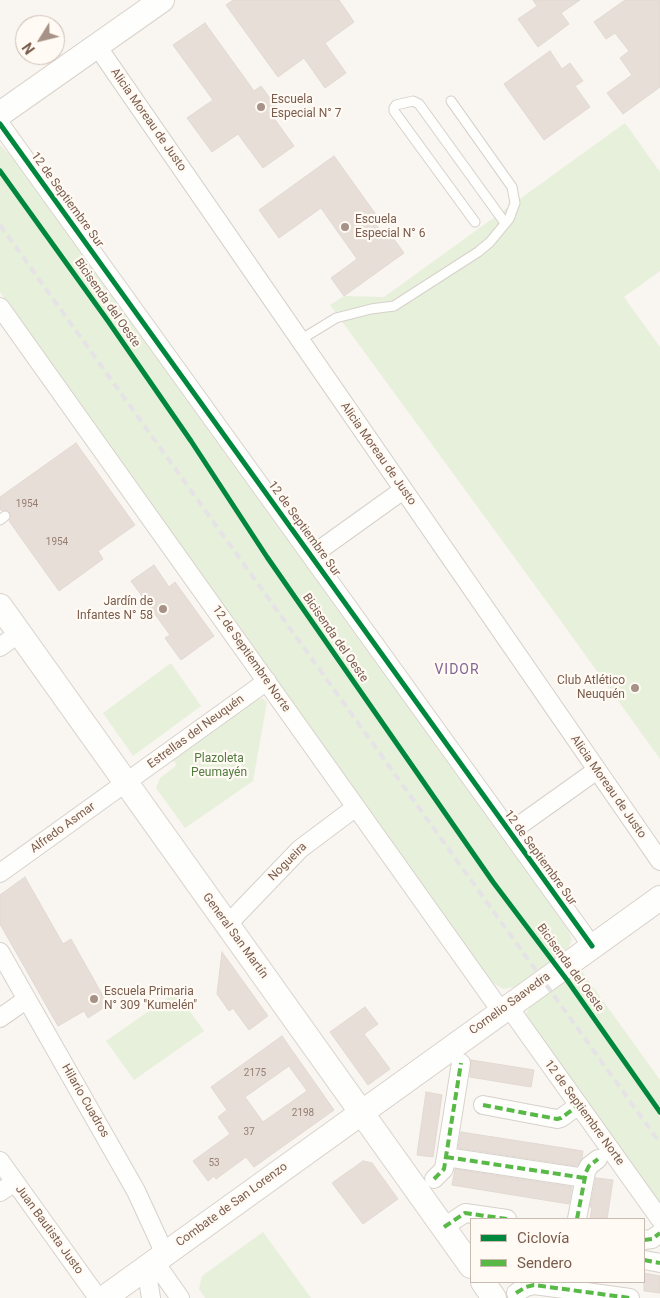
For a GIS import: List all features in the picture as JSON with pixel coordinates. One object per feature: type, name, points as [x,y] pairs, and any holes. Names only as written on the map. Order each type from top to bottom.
[{"type":"main road","points":[[0,114],[162,0]]},
{"type":"main road","name":"General San Martín","points":[[0,606],[470,1265]]},
{"type":"main road","name":"Cornelio Saavedra","points":[[361,1112],[660,898]]},
{"type":"main road","name":"Combate de San Lorenzo","points":[[104,1298],[361,1112]]},
{"type":"main road","points":[[485,1283],[505,1296]]},
{"type":"street","name":"Alicia Moreau de Justo","points":[[97,46],[660,862]]},
{"type":"street","name":"12 de Septiembre Sur","points":[[0,124],[592,946]]},
{"type":"street","name":"12 de Septiembre Norte","points":[[0,307],[356,807],[504,1008],[579,1106],[660,1219]]},
{"type":"street","points":[[311,556],[403,490]]},
{"type":"street","points":[[0,647],[20,633]]},
{"type":"street","name":"Estrellas del Neuquén","points":[[126,782],[267,681]]},
{"type":"street","points":[[510,832],[597,770]]},
{"type":"street","name":"Alfredo Asmar","points":[[0,873],[126,782]]},
{"type":"street","name":"Nogueira","points":[[227,925],[300,849],[356,807]]},
{"type":"street","name":"Hilario Cuadros","points":[[0,952],[136,1192],[155,1261]]},
{"type":"street","points":[[0,1018],[27,999]]},
{"type":"street","points":[[434,1178],[444,1169],[461,1063]]},
{"type":"street","points":[[483,1105],[557,1119],[564,1117],[579,1106]]},
{"type":"street","points":[[446,1157],[585,1178]]},
{"type":"street","points":[[577,1218],[589,1166],[598,1159]]},
{"type":"street","name":"Juan Bautista Justo","points":[[0,1161],[98,1298]]},
{"type":"street","points":[[0,1192],[14,1182]]},
{"type":"street","points":[[444,1227],[465,1213],[500,1218]]},
{"type":"street","points":[[645,1240],[652,1239],[660,1234]]},
{"type":"street","points":[[645,1260],[660,1263]]},
{"type":"street","points":[[151,1298],[155,1261]]},
{"type":"street","points":[[155,1261],[180,1298]]},
{"type":"street","points":[[505,1296],[534,1285],[630,1298]]},
{"type":"lane","points":[[475,222],[394,111],[396,105],[413,101],[419,104],[505,223]]},
{"type":"lane","points":[[300,340],[336,318],[371,309],[394,306],[478,252],[490,242],[509,219],[515,203],[512,187],[451,101]]},
{"type":"green space","points":[[625,123],[660,172],[660,271],[624,297],[660,347],[660,759],[330,305],[344,296],[384,297]]},
{"type":"green space","points":[[0,145],[11,156],[568,930],[572,939],[569,947],[515,987],[503,989],[492,982],[0,292]]},
{"type":"green space","points":[[171,663],[201,706],[133,756],[103,713]]},
{"type":"green space","name":"Plazoleta Peumayén","points":[[262,698],[267,702],[253,781],[185,828],[156,788],[160,778],[177,765],[173,760],[255,701]]},
{"type":"green space","points":[[581,970],[660,1080],[660,1207],[527,1018],[526,1014],[530,1007]]},
{"type":"green space","points":[[176,992],[204,1031],[134,1080],[106,1041]]},
{"type":"green space","points":[[263,1232],[311,1298],[205,1298],[199,1289],[202,1276]]},
{"type":"building","points":[[233,0],[339,0],[354,22],[325,43],[346,73],[325,88],[304,58],[278,77],[226,5]]},
{"type":"building","points":[[533,0],[580,0],[561,13],[569,24],[538,47],[518,19],[537,6]]},
{"type":"building","points":[[625,0],[660,0],[660,87],[623,114],[607,93],[632,75],[620,58],[629,51],[615,33],[606,39],[594,22]]},
{"type":"building","points":[[205,23],[254,91],[261,86],[278,109],[271,114],[294,146],[263,168],[238,134],[212,152],[187,118],[213,100],[173,45]]},
{"type":"building","points":[[550,51],[562,69],[570,63],[583,81],[575,86],[590,107],[544,140],[504,84]]},
{"type":"building","points":[[334,156],[377,216],[372,219],[386,238],[391,235],[404,253],[344,296],[331,278],[357,259],[321,208],[279,238],[259,210]]},
{"type":"building","points":[[76,443],[135,525],[98,551],[103,559],[59,591],[9,521],[11,518],[10,513],[7,510],[2,511],[0,509],[0,497]]},
{"type":"building","points":[[154,565],[169,587],[175,582],[214,636],[181,660],[165,638],[170,635],[131,581]]},
{"type":"building","points":[[25,877],[63,944],[71,939],[108,1005],[88,1018],[84,1011],[58,1026],[0,924],[0,895]]},
{"type":"building","points":[[222,952],[268,1016],[249,1030],[233,1008],[229,1011],[217,994]]},
{"type":"building","points":[[365,1007],[378,1024],[364,1034],[390,1069],[368,1085],[330,1032]]},
{"type":"building","points":[[282,1036],[334,1110],[254,1167],[246,1157],[216,1179],[214,1176],[208,1181],[193,1161],[230,1134],[218,1117],[227,1110],[211,1087]],"holes":[[[289,1066],[307,1091],[263,1122],[245,1097]]]},
{"type":"building","points":[[471,1060],[534,1070],[531,1087],[470,1077]]},
{"type":"building","points":[[426,1092],[442,1095],[433,1157],[417,1155]]},
{"type":"building","points":[[461,1132],[583,1151],[582,1158],[577,1166],[458,1148]]},
{"type":"building","points":[[363,1161],[372,1163],[398,1199],[363,1224],[332,1183]]},
{"type":"building","points":[[455,1169],[572,1187],[569,1204],[452,1185]]},
{"type":"building","points":[[596,1178],[613,1180],[607,1218],[590,1218],[592,1207],[590,1207]]},
{"type":"building","points":[[645,1273],[660,1276],[660,1293],[644,1291]]},
{"type":"railway","points":[[0,225],[660,1143]]},
{"type":"marked path","points":[[434,1179],[444,1169],[461,1063]]},
{"type":"marked path","points":[[483,1105],[557,1119],[579,1105]]},
{"type":"marked path","points":[[446,1157],[585,1178]]},
{"type":"marked path","points":[[577,1218],[586,1172],[589,1166],[598,1159]]},
{"type":"marked path","points":[[444,1227],[465,1213],[500,1218]]},
{"type":"marked path","points":[[645,1240],[652,1239],[660,1233]]},
{"type":"marked path","points":[[645,1260],[660,1263]]},
{"type":"marked path","points":[[516,1293],[534,1285],[630,1298]]},
{"type":"cycle path","name":"Bicisenda del Oeste","points":[[0,124],[592,946]]},
{"type":"cycle path","name":"Bicisenda del Oeste","points":[[0,171],[108,321],[191,441],[267,557],[493,882],[567,980],[660,1112]]},
{"type":"place","name":"Escuela Especial N° 7","points":[[261,107]]},
{"type":"place","name":"Escuela Especial N° 6","points":[[345,227]]},
{"type":"place","name":"Jardín de Infantes N° 58","points":[[163,609]]},
{"type":"place","name":"Club Atlético Neuquén","points":[[635,688]]},
{"type":"place","name":"Escuela Primaria N° 309 \"Kumelén\"","points":[[94,999]]},
{"type":"district","name":"VIDOR","points":[[457,670]]}]
